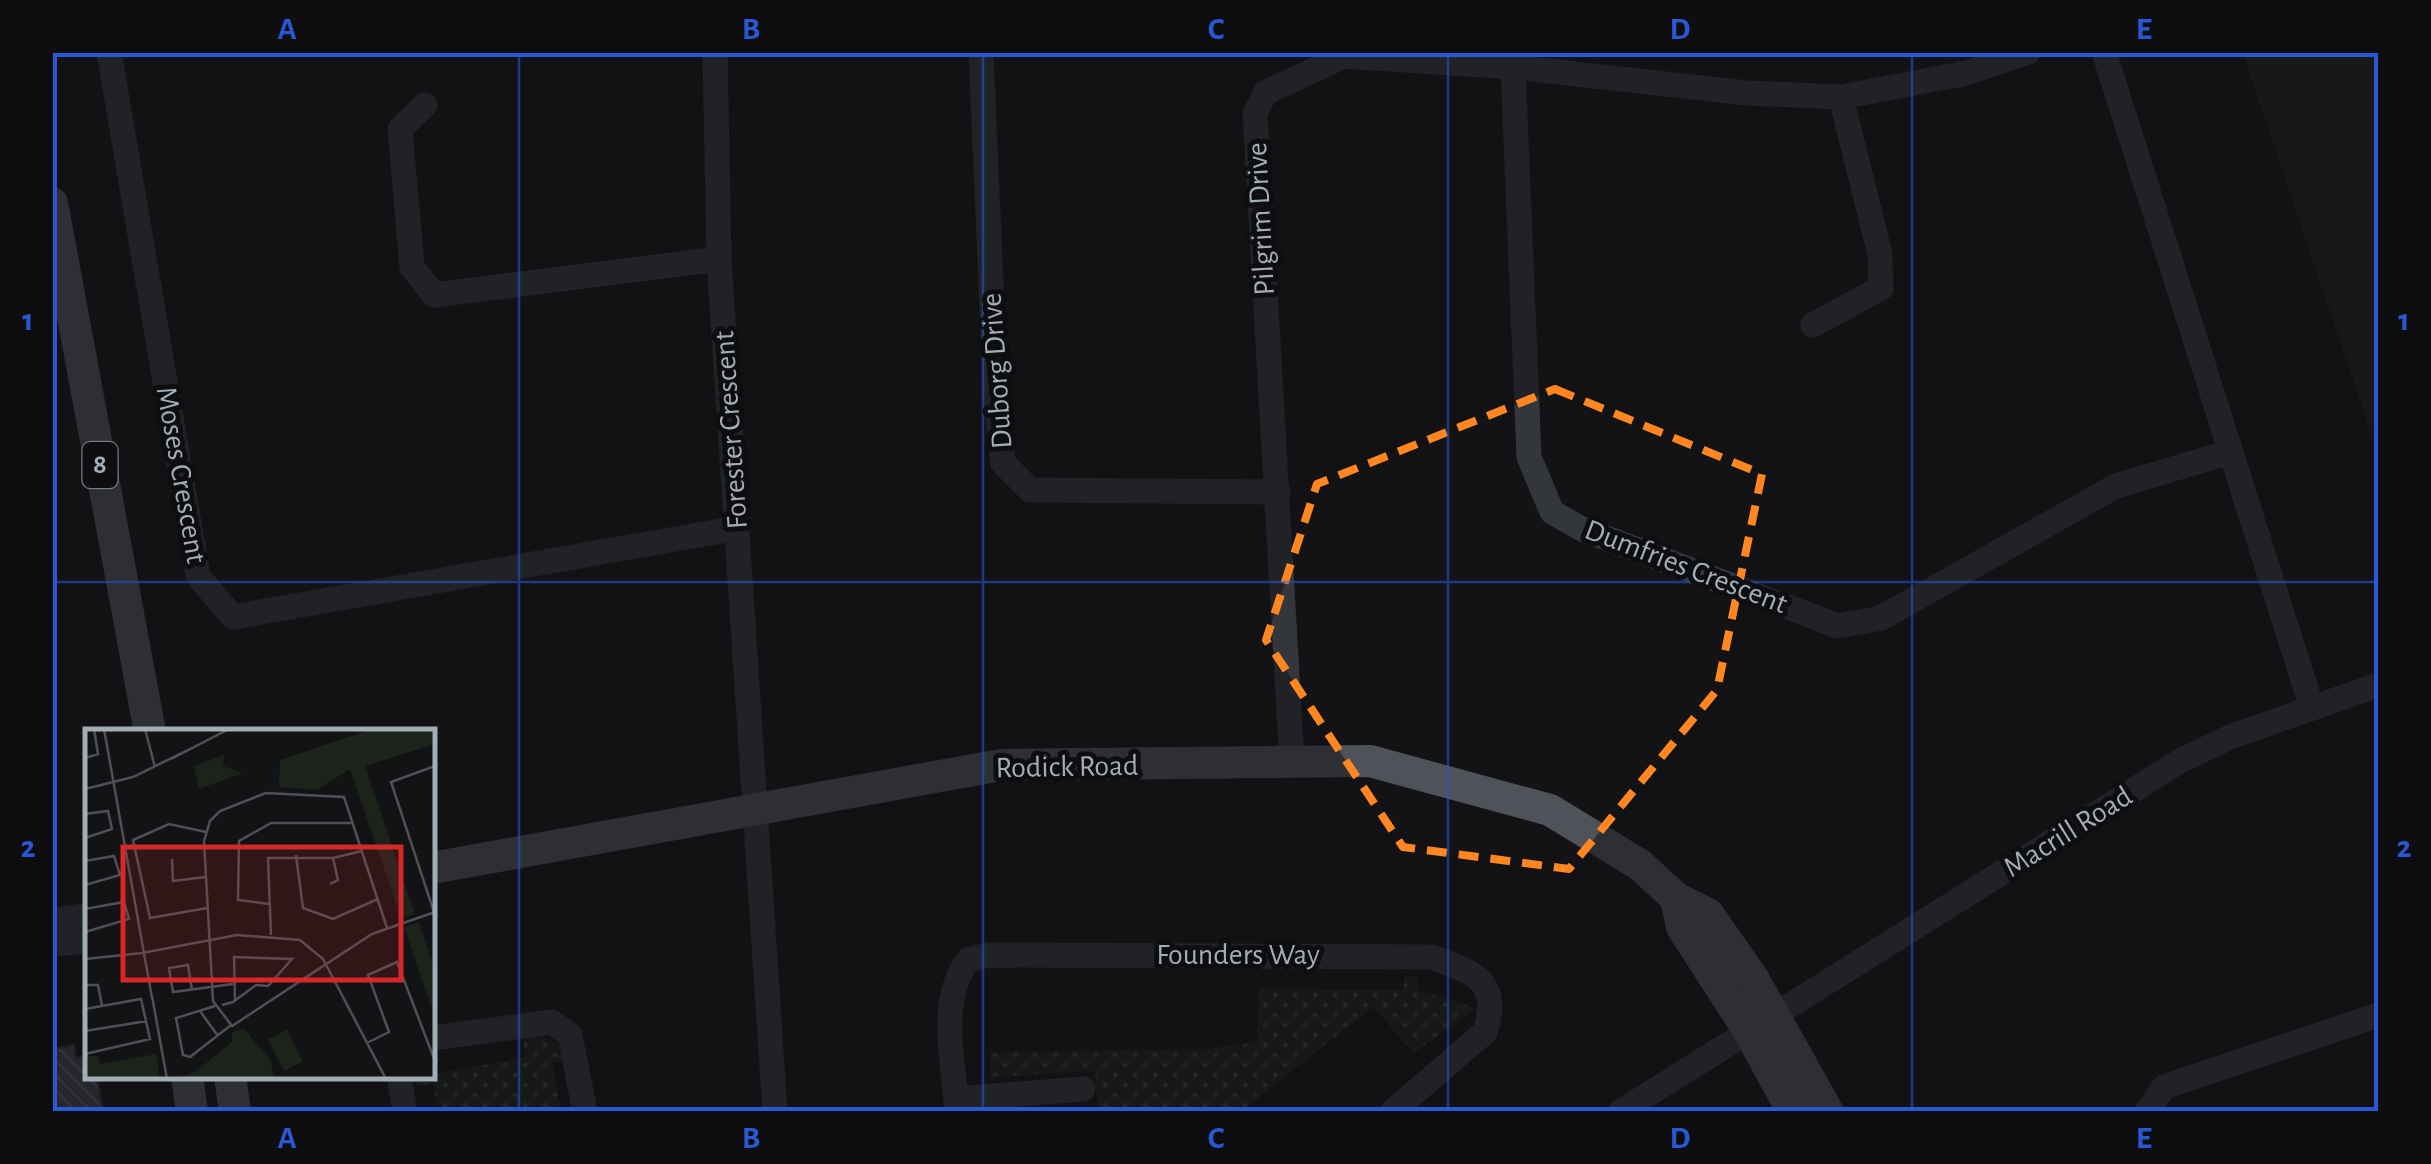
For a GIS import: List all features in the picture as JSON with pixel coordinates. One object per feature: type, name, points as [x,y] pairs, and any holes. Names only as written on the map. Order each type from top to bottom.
[{"type":"main road","name":"8","points":[[52,203],[147,729]]},
{"type":"main road","name":"Rodick Road","points":[[435,867],[1001,766],[1370,761],[1550,810],[1640,865],[1676,898],[1682,927],[1762,1023],[1828,1112]]},
{"type":"main road","name":"Rodick Road","points":[[1762,1023],[1793,1112]]},
{"type":"main road","points":[[187,1079],[192,1112]]},
{"type":"main road","points":[[230,1079],[235,1112]]},
{"type":"street","name":"Moses Crescent","points":[[108,52],[198,576],[233,617],[738,528]]},
{"type":"street","name":"Forester Crescent","points":[[714,52],[719,259],[775,1112]]},
{"type":"street","name":"Duborg Drive","points":[[981,52],[996,400],[1003,463],[1030,490],[1278,492]]},
{"type":"street","name":"Pilgrim Drive","points":[[1292,764],[1255,114],[1265,93],[1344,56],[1513,67],[1747,93],[1842,97],[1967,72],[2028,52]]},
{"type":"street","points":[[2104,52],[2312,708]]},
{"type":"street","name":"Dumfries Crescent","points":[[1513,67],[1529,457],[1552,512],[1580,528],[1838,626],[1880,618],[2116,486],[2230,452]]},
{"type":"street","points":[[1813,325],[1881,288],[1880,254],[1842,97]]},
{"type":"street","points":[[425,105],[400,129],[412,267],[434,296],[719,259]]},
{"type":"street","name":"Macrill Road","points":[[1620,1112],[2180,761],[2230,737],[2378,685]]},
{"type":"street","points":[[52,922],[85,916]]},
{"type":"street","points":[[52,944],[85,940]]},
{"type":"street","name":"Founders Way","points":[[957,1106],[948,1006],[968,960],[989,954],[1431,957],[1480,976],[1488,992],[1491,1014],[1485,1032],[1392,1112]]},
{"type":"street","points":[[2147,1112],[2164,1087],[2378,1014]]},
{"type":"street","points":[[435,1038],[552,1022],[570,1035],[585,1112]]},
{"type":"street","points":[[400,1079],[405,1112]]},
{"type":"street","points":[[957,1106],[1083,1089]]},
{"type":"highlighted area","points":[[1555,389],[1762,474],[1717,690],[1569,869],[1403,847],[1266,640],[1317,484]]},
{"type":"shaded area","points":[[2243,53],[2377,53],[2378,454]]},
{"type":"shaded area","points":[[1405,975],[1418,977],[1417,990],[1476,1008],[1414,1053],[1373,1007],[1241,1111],[1098,1111],[1095,1071],[990,1077],[990,1052],[1206,1049],[1257,1042],[1259,989],[1403,990]]},
{"type":"shaded area","points":[[544,1037],[563,1047],[568,1062],[552,1062],[561,1111],[439,1111],[433,1084],[416,1085],[416,1079],[435,1079],[435,1074],[526,1057],[523,1039]]},
{"type":"building","points":[[74,1045],[76,1058],[85,1056],[85,1079],[98,1079],[103,1112],[52,1112],[52,1049]]}]
